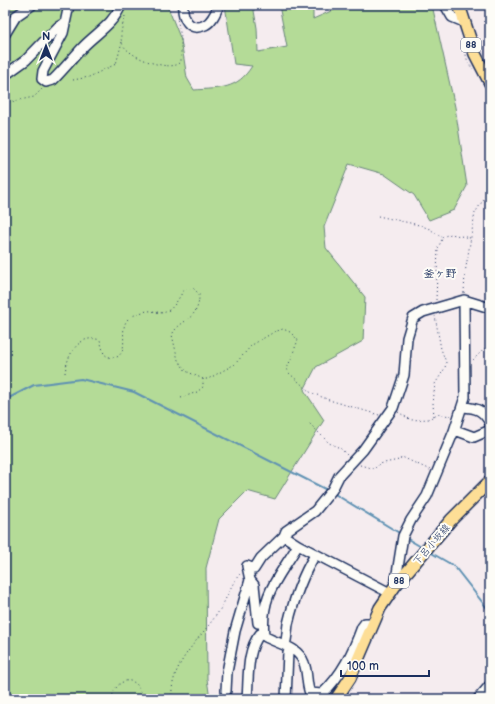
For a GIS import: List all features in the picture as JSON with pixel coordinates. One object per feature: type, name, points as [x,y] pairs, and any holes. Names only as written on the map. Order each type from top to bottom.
[{"type":"main road","name":"88","points":[[459,5],[475,54],[490,83]]},
{"type":"main road","name":"下呂小坂線","points":[[336,699],[357,662],[372,623],[392,590],[452,520],[490,481]]},
{"type":"street","points":[[5,34],[16,16],[32,5]]},
{"type":"street","points":[[69,5],[58,46],[43,71],[42,80],[46,82],[53,80],[82,49],[115,18],[121,5]]},
{"type":"street","points":[[183,5],[185,21],[190,26],[198,27],[205,25],[210,20],[219,5]]},
{"type":"street","points":[[445,5],[452,17],[464,22]]},
{"type":"street","points":[[5,75],[26,60],[58,27],[65,23]]},
{"type":"street","points":[[284,536],[315,555],[392,590],[403,536],[411,520],[427,496],[455,430],[465,396],[464,300]]},
{"type":"street","points":[[247,566],[254,569],[262,558],[284,536],[286,531],[315,511],[331,492],[339,476],[352,460],[363,450],[387,417],[393,408],[404,375],[410,325],[417,315],[464,300],[490,308]]},
{"type":"street","points":[[461,411],[479,409],[490,423]]},
{"type":"street","points":[[455,430],[474,437],[490,430]]},
{"type":"street","points":[[262,635],[263,610],[266,599],[298,545]]},
{"type":"street","points":[[286,699],[290,615],[306,570],[315,555]]},
{"type":"street","points":[[247,566],[250,580],[254,586],[262,635]]},
{"type":"street","points":[[226,691],[227,672],[235,631],[250,580]]},
{"type":"street","points":[[262,635],[298,653],[304,663],[310,693],[322,694],[343,669],[365,623],[372,623]]},
{"type":"street","points":[[247,698],[250,653],[256,639],[262,635]]},
{"type":"street","points":[[478,699],[490,686]]},
{"type":"path","points":[[73,80],[94,75],[116,64],[122,42],[121,31],[125,15]]},
{"type":"path","points":[[122,42],[126,50],[136,57],[170,66],[179,64],[181,62],[181,37],[177,18]]},
{"type":"path","points":[[5,103],[34,97],[44,88],[46,82]]},
{"type":"path","points":[[464,300],[465,273],[475,213],[490,189]]},
{"type":"path","points":[[378,216],[419,225],[430,229],[438,236],[451,234],[471,238]]},
{"type":"path","points":[[434,416],[433,404],[435,384],[445,368],[446,362],[437,331],[435,308],[438,248],[444,236]]},
{"type":"path","points":[[65,373],[65,363],[78,343],[85,339],[93,338],[100,340],[104,354],[108,357],[117,357],[123,348],[124,329],[128,320],[139,314],[151,311],[160,314],[168,311],[184,290],[194,288],[199,294],[198,305],[192,317],[172,335],[178,360],[186,370],[203,378],[208,378],[235,364],[252,345],[274,332],[283,329],[290,332],[298,340],[287,371],[310,392],[346,406],[387,417]]},
{"type":"path","points":[[465,366],[490,343]]},
{"type":"path","points":[[181,398],[197,392],[203,387],[203,378]]},
{"type":"path","points":[[393,408],[411,420],[429,419],[437,414],[452,416],[461,411]]},
{"type":"path","points":[[307,421],[329,443],[340,448],[352,460],[364,468],[374,469],[379,464],[404,458],[437,473]]},
{"type":"path","points":[[172,699],[171,690],[176,672],[193,644],[218,612],[233,582],[247,566]]},
{"type":"path","points":[[112,699],[112,692],[116,686],[123,682],[134,682],[138,685],[142,699]]},
{"type":"green space","points":[[5,5],[167,5],[181,40],[187,78],[194,90],[220,88],[234,84],[246,74],[252,66],[234,64],[225,5],[253,5],[257,28],[258,52],[287,47],[279,5],[313,5],[313,19],[345,5],[432,5],[455,107],[467,186],[454,210],[429,220],[414,195],[384,174],[349,164],[324,227],[326,248],[365,297],[363,341],[316,367],[304,390],[324,420],[275,499],[247,491],[219,519],[206,568],[207,679],[210,699],[5,699]]},
{"type":"waterway","points":[[5,400],[34,385],[81,379],[134,392],[329,491]]},
{"type":"waterway","points":[[333,493],[401,534]]},
{"type":"waterway","points":[[406,538],[423,548]]},
{"type":"waterway","points":[[428,551],[454,566],[490,612]]},
{"type":"waterway","points":[[148,699],[190,699]]},
{"type":"district","name":"釜ヶ野","points":[[440,273]]}]
